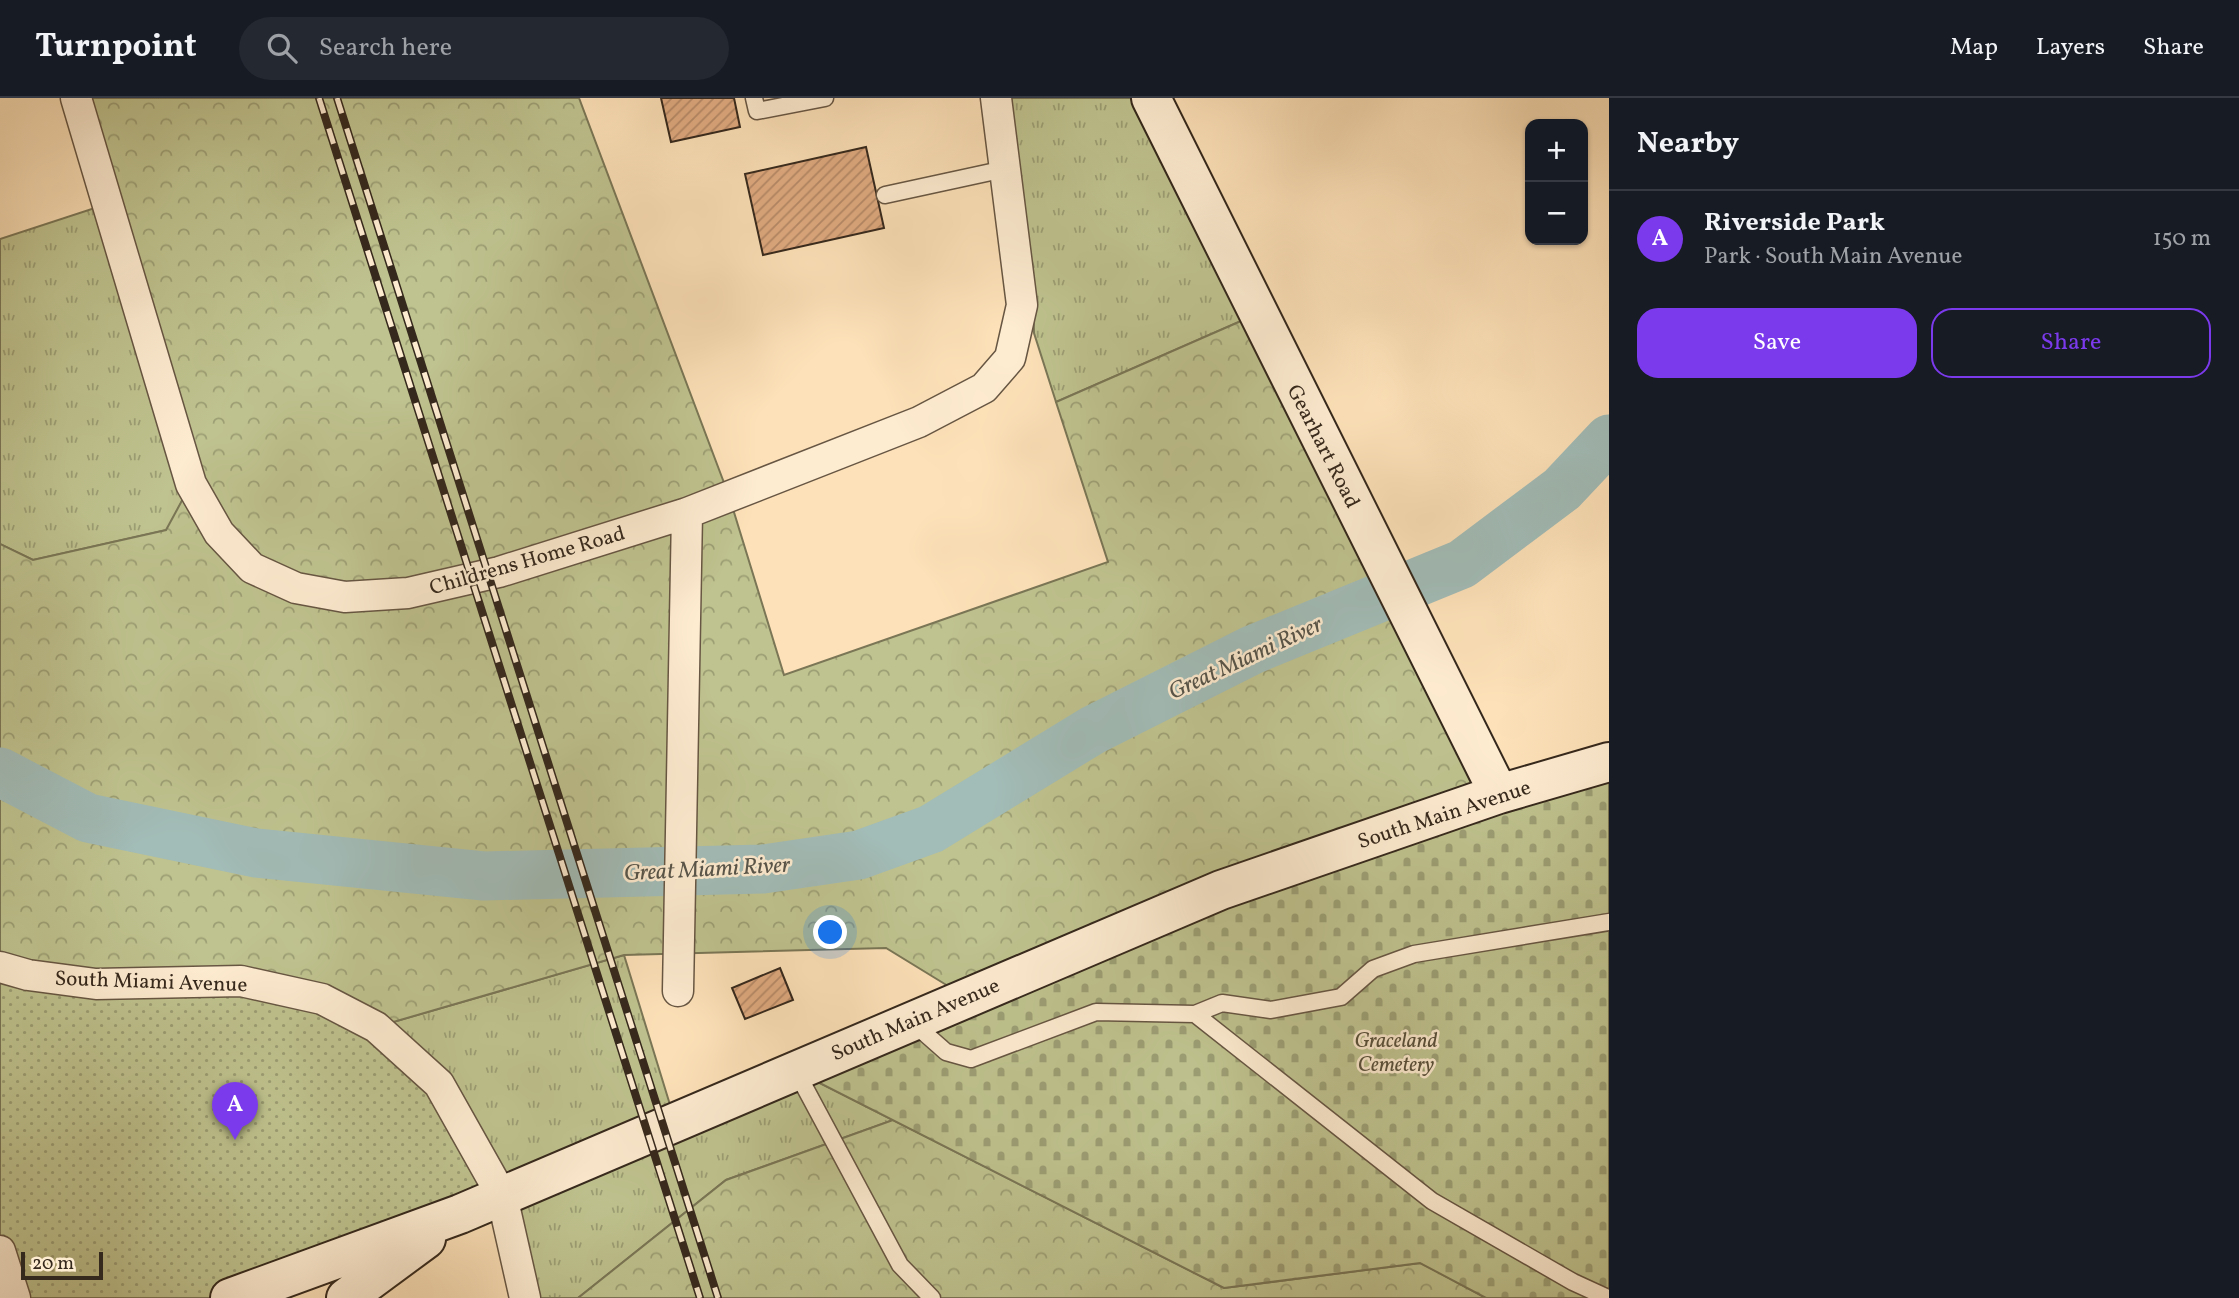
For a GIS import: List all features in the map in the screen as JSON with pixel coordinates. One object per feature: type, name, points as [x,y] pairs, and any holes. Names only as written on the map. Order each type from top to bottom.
[{"type":"main road","name":"Gearhart Road","points":[[1151,98],[1499,794]]},
{"type":"main road","name":"South Main Avenue","points":[[230,1298],[460,1214],[1221,890],[1499,794],[1609,762]]},
{"type":"main road","points":[[344,1298],[460,1214]]},
{"type":"street","name":"Childrens Home Road","points":[[76,98],[191,484],[219,533],[252,568],[296,588],[345,597],[408,593],[499,572],[687,513],[919,422],[984,388],[1010,358],[1022,305],[996,98]]},
{"type":"street","points":[[678,991],[687,513]]},
{"type":"street","name":"South Miami Avenue","points":[[0,967],[28,975],[96,984],[241,981],[322,999],[376,1027],[439,1084],[502,1196],[525,1298]]},
{"type":"street","points":[[0,1251],[15,1298]]},
{"type":"street","points":[[329,1262],[344,1298]]},
{"type":"lane","points":[[754,98],[757,111],[825,98]]},
{"type":"lane","points":[[886,195],[1005,169]]},
{"type":"lane","points":[[911,1021],[946,1052],[971,1059],[1001,1050],[1096,1012],[1195,1014],[1222,1003],[1270,1010],[1341,997],[1373,969],[1414,954],[1609,922]]},
{"type":"lane","points":[[1195,1014],[1432,1200],[1573,1282],[1608,1298]]},
{"type":"lane","points":[[796,1071],[900,1265],[932,1298]]},
{"type":"green space","points":[[76,98],[579,98],[729,496],[784,675],[1108,562],[1056,402],[1257,314],[1499,794],[966,997],[886,948],[624,955],[376,1027],[0,967],[0,544],[33,560],[166,530],[191,484]]},
{"type":"green space","points":[[1005,98],[1151,98],[1257,314],[1056,402],[1034,333],[1033,281]]},
{"type":"green space","points":[[107,204],[191,484],[167,530],[33,560],[0,544],[0,239]]},
{"type":"green space","name":"Graceland Cemetery","points":[[1609,763],[1609,1298],[1486,1298],[1420,1263],[1224,1288],[796,1071]]},
{"type":"green space","points":[[624,955],[675,1121],[796,1071],[893,1120],[726,1180],[578,1298],[525,1298],[501,1196],[376,1027]]},
{"type":"green space","points":[[0,967],[322,999],[439,1084],[502,1196],[230,1298],[15,1298],[0,1251]]},
{"type":"green space","points":[[893,1120],[1224,1288],[1421,1263],[1486,1298],[578,1298],[726,1180]]},
{"type":"building","points":[[661,98],[734,98],[740,127],[671,142]]},
{"type":"building","points":[[866,147],[884,228],[763,255],[745,174]]},
{"type":"building","points":[[780,968],[793,1000],[745,1019],[732,988]]},
{"type":"waterway","name":"Great Miami River","points":[[0,772],[88,818],[256,853],[484,876],[763,869],[859,855],[931,829],[1093,730],[1252,650],[1462,564],[1562,489],[1609,439]]},
{"type":"railway","points":[[319,98],[700,1298]]},
{"type":"railway","points":[[337,98],[718,1298]]},
{"type":"place","name":"Riverside Park","points":[[235,1140]]}]
